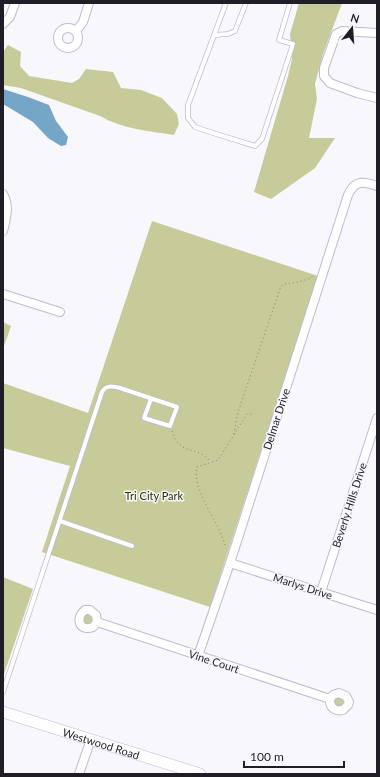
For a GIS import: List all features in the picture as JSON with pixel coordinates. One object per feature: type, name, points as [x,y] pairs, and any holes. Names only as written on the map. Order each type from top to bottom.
[{"type":"street","points":[[3,24],[10,17],[15,3]]},
{"type":"street","points":[[76,31],[83,22],[89,3]]},
{"type":"street","points":[[377,33],[342,31],[336,34],[324,68],[324,76],[330,83],[357,93],[377,98]]},
{"type":"street","name":"Delmar Drive","points":[[198,656],[230,563],[348,195],[350,190],[356,185],[365,182],[377,186]]},
{"type":"street","points":[[3,194],[6,200],[7,216],[3,231]]},
{"type":"street","points":[[3,294],[60,312]]},
{"type":"street","name":"Beverly Hills Drive","points":[[321,592],[377,418]]},
{"type":"street","name":"Marlys Drive","points":[[230,563],[377,610]]},
{"type":"street","name":"Vine Court","points":[[98,622],[330,699]]},
{"type":"street","name":"Westwood Road","points":[[3,712],[200,774]]},
{"type":"street","points":[[79,774],[91,739]]},
{"type":"lane","points":[[226,3],[188,105],[188,118],[196,127],[255,146],[262,139],[293,44],[279,40],[290,3]]},
{"type":"lane","points":[[214,35],[228,34],[235,31],[246,3]]},
{"type":"lane","points":[[3,692],[104,388],[116,386],[176,408],[170,426],[144,418],[151,399]]},
{"type":"lane","points":[[60,521],[132,546]]},
{"type":"path","points":[[234,434],[238,412],[281,286],[284,284],[309,279],[314,276]]},
{"type":"path","points":[[225,545],[220,530],[200,492],[195,472],[197,467],[202,464],[211,463],[218,460],[247,414],[252,414]]},
{"type":"path","points":[[170,426],[173,436],[180,446],[205,456],[211,463]]},
{"type":"green space","points":[[299,3],[342,3],[323,54],[315,84],[317,99],[309,138],[335,138],[315,168],[271,199],[254,192],[288,76],[292,59],[290,34]]},
{"type":"green space","points":[[8,45],[21,52],[20,66],[29,76],[72,83],[79,79],[86,69],[113,72],[121,88],[141,90],[162,98],[177,114],[179,124],[174,135],[127,127],[21,88],[3,85],[3,52]]},
{"type":"green space","name":"Tri City Park","points":[[152,221],[318,276],[210,607],[42,552],[70,466],[3,448],[3,383],[88,413]]},
{"type":"green space","points":[[3,322],[11,326],[3,349]]},
{"type":"green space","points":[[3,577],[33,589],[3,677]]},
{"type":"green space","points":[[86,614],[90,614],[92,615],[92,623],[86,624],[83,621],[83,617]]},
{"type":"green space","points":[[337,697],[341,697],[343,698],[343,706],[337,707],[334,704],[334,700]]},
{"type":"water","points":[[3,89],[49,105],[56,121],[68,137],[66,145],[61,146],[48,138],[33,122],[3,104]]}]
